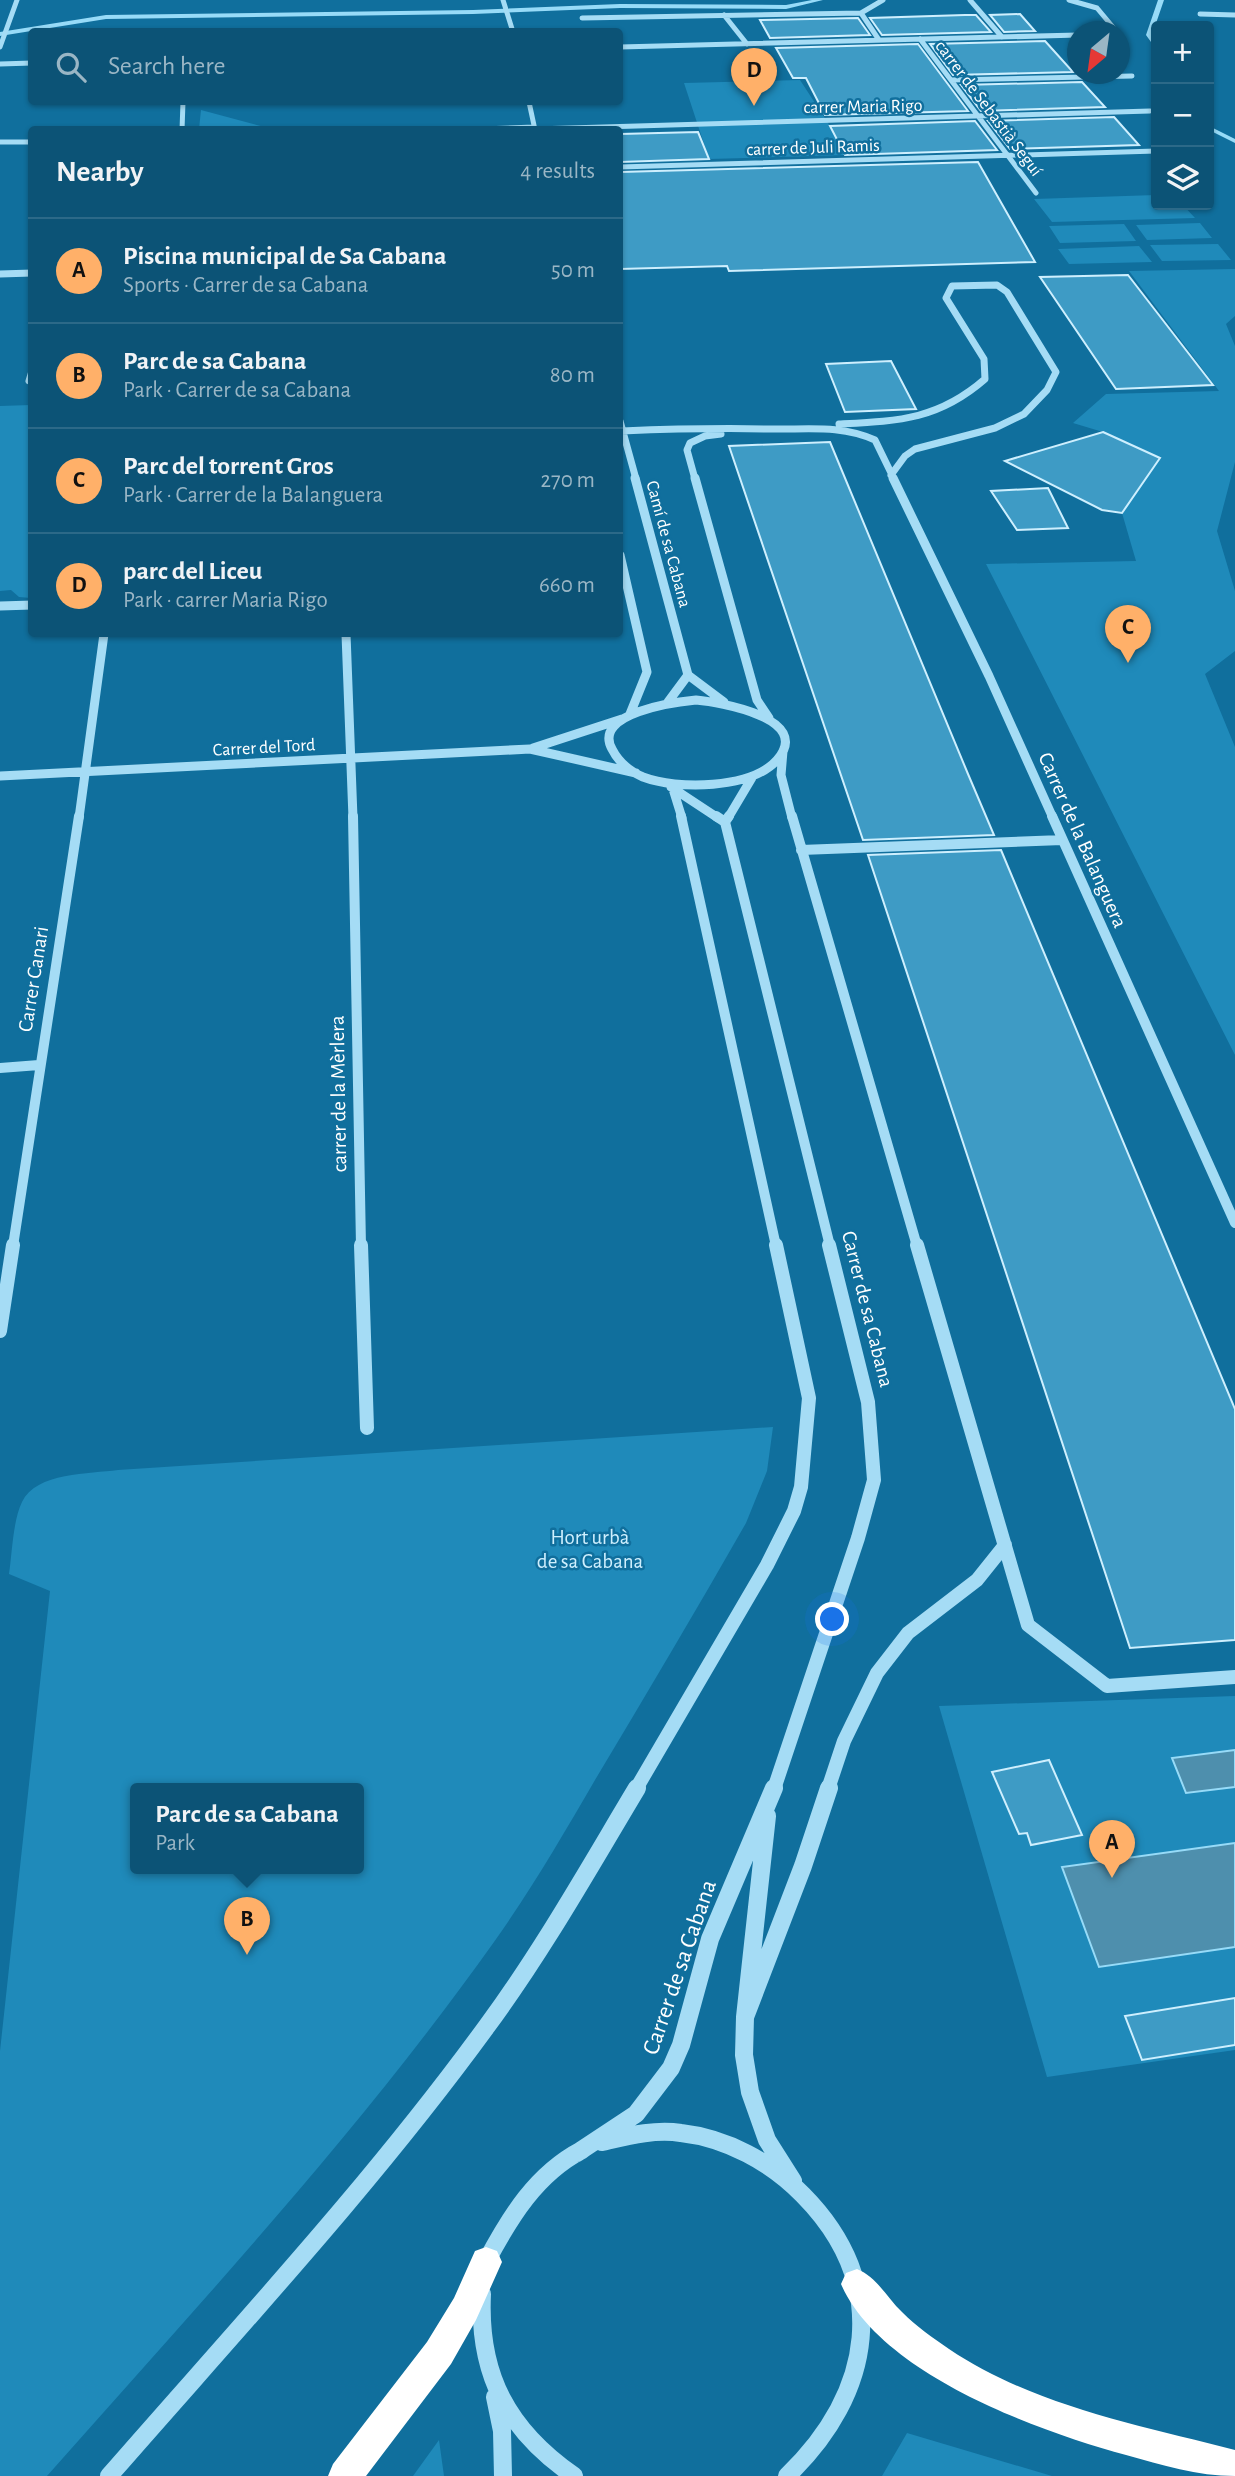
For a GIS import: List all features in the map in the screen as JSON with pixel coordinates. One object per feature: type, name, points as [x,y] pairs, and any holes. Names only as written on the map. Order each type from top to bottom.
[{"type":"highway","points":[[345,2476],[439,2353],[465,2309],[486,2262]]},
{"type":"highway","points":[[858,2284],[897,2331],[944,2367],[1007,2401],[1052,2417],[1235,2467]]},
{"type":"street","points":[[1,44],[17,0]]},
{"type":"street","points":[[503,0],[512,28]]},
{"type":"street","points":[[582,18],[861,13],[883,0]]},
{"type":"street","points":[[971,0],[1002,37]]},
{"type":"street","points":[[1069,0],[1097,8],[1108,21]]},
{"type":"street","points":[[861,13],[879,40]]},
{"type":"street","points":[[1200,14],[1235,15]]},
{"type":"street","points":[[724,15],[747,44]]},
{"type":"street","points":[[623,47],[1067,35]]},
{"type":"street","name":"carrer de Sebastià Seguí","points":[[920,39],[1036,193]]},
{"type":"street","points":[[0,64],[28,63]]},
{"type":"street","points":[[951,80],[1132,76]]},
{"type":"street","points":[[182,126],[183,105]]},
{"type":"street","points":[[530,105],[535,126]]},
{"type":"street","name":"carrer Maria Rigo","points":[[616,126],[1150,111]]},
{"type":"street","points":[[0,142],[28,142]]},
{"type":"street","name":"carrer de Juli Ramis","points":[[623,167],[1151,151]]},
{"type":"street","points":[[0,274],[28,273]]},
{"type":"street","points":[[891,475],[906,454],[932,444],[1000,427],[1030,411],[1047,394],[1056,372],[1007,292],[997,285],[952,286],[946,298],[984,359],[985,379],[966,398],[938,412],[903,419],[705,436],[690,443],[687,450],[757,700],[782,736],[781,775],[801,850],[1028,1625],[1107,1686],[1235,1677]]},
{"type":"street","points":[[623,431],[743,426],[769,429]]},
{"type":"street","name":"Carrer de la Balanguera","points":[[814,427],[861,432],[875,440],[989,676],[1235,1223]]},
{"type":"street","name":"Camí de sa Cabana","points":[[623,435],[688,675]]},
{"type":"street","points":[[623,568],[647,672],[626,716],[611,732],[609,746],[618,760],[636,772],[667,785],[725,822],[753,776]]},
{"type":"street","points":[[0,606],[28,605]]},
{"type":"street","name":"Carrer Canari","points":[[0,1331],[86,772],[104,637]]},
{"type":"street","points":[[346,637],[351,759]]},
{"type":"street","points":[[668,702],[688,675],[725,703],[751,710],[771,721]]},
{"type":"street","name":"Carrer del Tord","points":[[530,749],[668,702],[696,700],[725,703]]},
{"type":"street","name":"Carrer del Tord","points":[[0,776],[530,749],[636,772]]},
{"type":"street","points":[[667,785],[714,784],[753,776],[772,765],[783,751]]},
{"type":"street","name":"carrer de la Mèrlera","points":[[351,759],[362,1339],[367,1428]]},
{"type":"street","points":[[109,2476],[374,2172],[488,2025],[566,1908],[767,1565],[794,1511],[801,1487],[809,1398],[687,835],[667,785]]},
{"type":"street","name":"Carrer de sa Cabana","points":[[577,2152],[635,2114],[670,2068],[681,2045],[710,1939],[769,1803],[858,1538],[874,1480],[874,1451],[865,1389],[725,822]]},
{"type":"street","points":[[801,850],[1062,840]]},
{"type":"street","points":[[0,1068],[39,1065]]},
{"type":"street","points":[[745,2017],[803,1866],[844,1741],[877,1673],[908,1633],[977,1580],[1005,1545]]},
{"type":"street","name":"Carrer de sa Cabana","points":[[769,1803],[745,2017],[744,2055],[750,2092],[767,2140],[799,2190]]},
{"type":"street","points":[[503,2476],[502,2431],[482,2350],[480,2308],[486,2262],[503,2230],[526,2198],[552,2171],[577,2152],[621,2135],[664,2132],[702,2136],[741,2148],[768,2164],[799,2190],[835,2232],[858,2284],[862,2318],[861,2356],[832,2424],[806,2460],[787,2476]]},
{"type":"street","points":[[493,2387],[512,2419],[534,2446],[574,2476]]},
{"type":"green space","points":[[800,80],[832,129],[845,155],[709,159],[684,83]]},
{"type":"green space","points":[[201,110],[261,126],[199,126]]},
{"type":"green space","points":[[1151,195],[1151,210],[1188,210],[1195,218],[1052,222],[1034,199]]},
{"type":"green space","points":[[1200,223],[1212,238],[1147,240],[1136,225]]},
{"type":"green space","points":[[1124,224],[1136,241],[1060,243],[1049,226]]},
{"type":"green space","points":[[1218,244],[1231,260],[1162,261],[1150,245]]},
{"type":"green space","points":[[1139,246],[1152,262],[1069,264],[1058,249]]},
{"type":"green space","points":[[1235,269],[1235,316],[1226,324],[1235,346],[1235,462],[1217,531],[1235,591],[1235,651],[1205,674],[1235,747],[1235,1055],[986,564],[1136,561],[1122,513],[1139,488],[1146,452],[1103,432],[1073,423],[1106,394],[1219,391],[1129,271]]},
{"type":"green space","points":[[28,405],[28,598],[19,597],[11,590],[0,591],[0,406]]},
{"type":"green space","name":"Hort urbà de sa Cabana","points":[[773,1427],[767,1471],[746,1523],[546,1862],[508,1922],[442,2012],[389,2081],[278,2215],[47,2476],[0,2476],[0,2051],[50,1591],[9,1574],[17,1518],[22,1502],[29,1492],[51,1480],[79,1474]]},
{"type":"green space","points":[[1235,1696],[1235,2050],[1047,2077],[939,1706]]},
{"type":"green space","points":[[907,2433],[1052,2476],[882,2476]]},
{"type":"green space","points":[[439,2440],[444,2476],[413,2476]]},
{"type":"shaded area","points":[[1235,1750],[1235,1787],[1186,1793],[1172,1758]]},
{"type":"shaded area","points":[[1235,1843],[1235,1947],[1099,1967],[1062,1867]]},
{"type":"building","points":[[1020,14],[1035,31],[1004,32],[990,15]]},
{"type":"building","points":[[976,15],[991,32],[882,35],[870,18]]},
{"type":"building","points":[[858,18],[870,35],[770,38],[760,20]]},
{"type":"building","points":[[1045,41],[1067,65],[1067,72],[953,75],[930,44]]},
{"type":"building","points":[[918,44],[968,111],[825,115],[806,78],[793,78],[776,48]]},
{"type":"building","points":[[1084,84],[1105,107],[981,111],[961,85]]},
{"type":"building","points":[[1114,117],[1139,145],[1010,149],[988,121]]},
{"type":"building","points":[[975,121],[997,150],[845,155],[830,126]]},
{"type":"building","points":[[698,132],[709,159],[623,162],[623,134]]},
{"type":"building","points":[[978,162],[1035,262],[729,271],[727,266],[623,269],[623,172]]},
{"type":"building","points":[[1128,275],[1213,385],[1116,389],[1040,277]]},
{"type":"building","points":[[891,361],[916,409],[845,412],[826,364]]},
{"type":"building","points":[[1103,432],[1160,458],[1122,513],[1102,510],[1005,461]]},
{"type":"building","points":[[830,442],[994,835],[863,840],[729,446]]},
{"type":"building","points":[[1048,488],[1068,528],[1017,530],[991,491]]},
{"type":"building","points":[[1001,850],[1235,1409],[1235,1640],[1130,1648],[868,855]]},
{"type":"building","points":[[1049,1760],[1082,1835],[1031,1845],[1027,1833],[1019,1834],[992,1772]]},
{"type":"building","points":[[1235,1998],[1235,2045],[1142,2060],[1125,2016]]},
{"type":"waterway","points":[[37,28],[106,17],[473,12],[620,6],[786,7],[820,0]]},
{"type":"waterway","points":[[1154,21],[1161,0]]},
{"type":"waterway","points":[[1151,29],[1151,38]]},
{"type":"waterway","points":[[0,34],[28,30]]},
{"type":"waterway","points":[[1214,130],[1235,141]]},
{"type":"place","name":"parc del Liceu","points":[[754,106]]},
{"type":"place","name":"Parc del torrent Gros","points":[[1128,663]]},
{"type":"place","name":"Piscina municipal de Sa Cabana","points":[[1112,1878]]},
{"type":"place","name":"Parc de sa Cabana","points":[[247,1955]]}]
